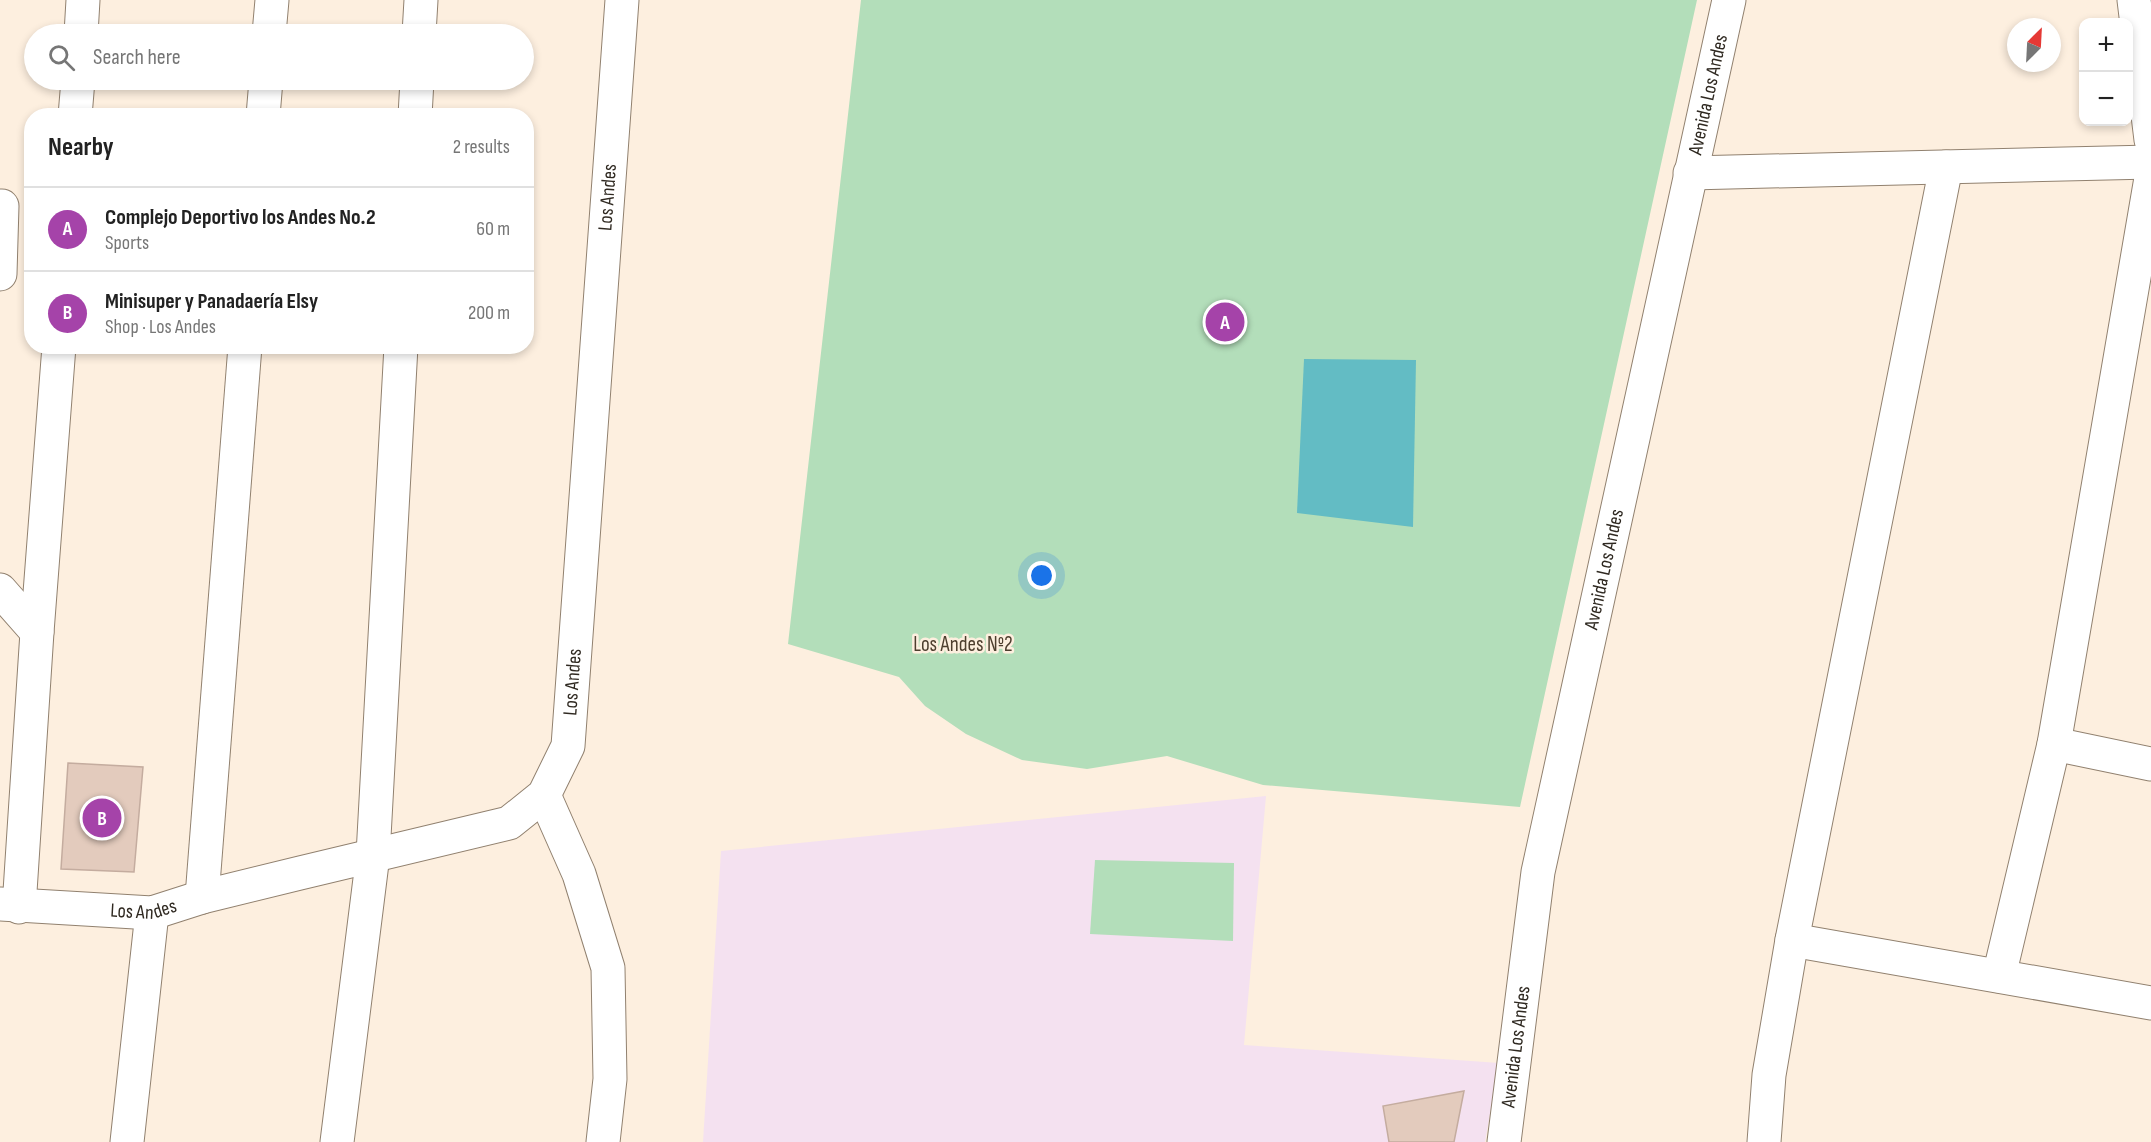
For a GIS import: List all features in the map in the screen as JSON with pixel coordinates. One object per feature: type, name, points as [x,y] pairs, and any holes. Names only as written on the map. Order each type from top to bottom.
[{"type":"street","points":[[82,24],[83,0]]},
{"type":"street","points":[[270,24],[272,0]]},
{"type":"street","points":[[420,24],[421,0]]},
{"type":"street","name":"Los Andes","points":[[10,906],[152,913],[202,897],[509,823],[544,795],[568,746],[622,0]]},
{"type":"street","name":"Avenida Los Andes","points":[[1504,1142],[1538,872],[1729,0]]},
{"type":"street","points":[[2134,0],[2151,140]]},
{"type":"street","points":[[76,108],[77,90]]},
{"type":"street","points":[[264,108],[265,90]]},
{"type":"street","points":[[415,108],[416,90]]},
{"type":"street","points":[[1690,173],[2151,162]]},
{"type":"street","points":[[1764,1142],[1769,1075],[1792,940],[1946,167]]},
{"type":"street","points":[[1999,976],[2054,744],[2151,178]]},
{"type":"street","points":[[0,206],[2,206],[0,274]]},
{"type":"street","points":[[10,906],[37,632],[58,354]]},
{"type":"street","points":[[202,897],[244,354]]},
{"type":"street","points":[[337,1142],[372,855],[401,354]]},
{"type":"street","points":[[0,590],[37,632]]},
{"type":"street","points":[[2054,744],[2151,764]]},
{"type":"street","points":[[544,795],[579,874],[608,968],[610,1079],[603,1142]]},
{"type":"street","points":[[127,1142],[152,913]]},
{"type":"street","points":[[1792,940],[2151,1003]]},
{"type":"shaded area","points":[[1266,796],[1244,1045],[1499,1063],[1485,1142],[703,1142],[721,851]]},
{"type":"green space","points":[[861,0],[1697,0],[1520,807],[1263,785],[1167,756],[1087,769],[1022,760],[966,734],[925,706],[899,677],[788,644]]},
{"type":"green space","points":[[1095,860],[1234,863],[1233,941],[1090,934]]},
{"type":"water","points":[[1304,359],[1416,360],[1413,527],[1297,513]]},
{"type":"building","points":[[68,763],[143,767],[134,872],[61,869]]},
{"type":"building","points":[[1464,1091],[1454,1142],[1389,1142],[1383,1106]]},
{"type":"place","name":"Complejo Deportivo los Andes No.2","points":[[1225,322]]},
{"type":"place","name":"Minisuper y Panadaería Elsy","points":[[102,818]]},
{"type":"district","name":"Los Andes Nº2","points":[[963,644]]}]
